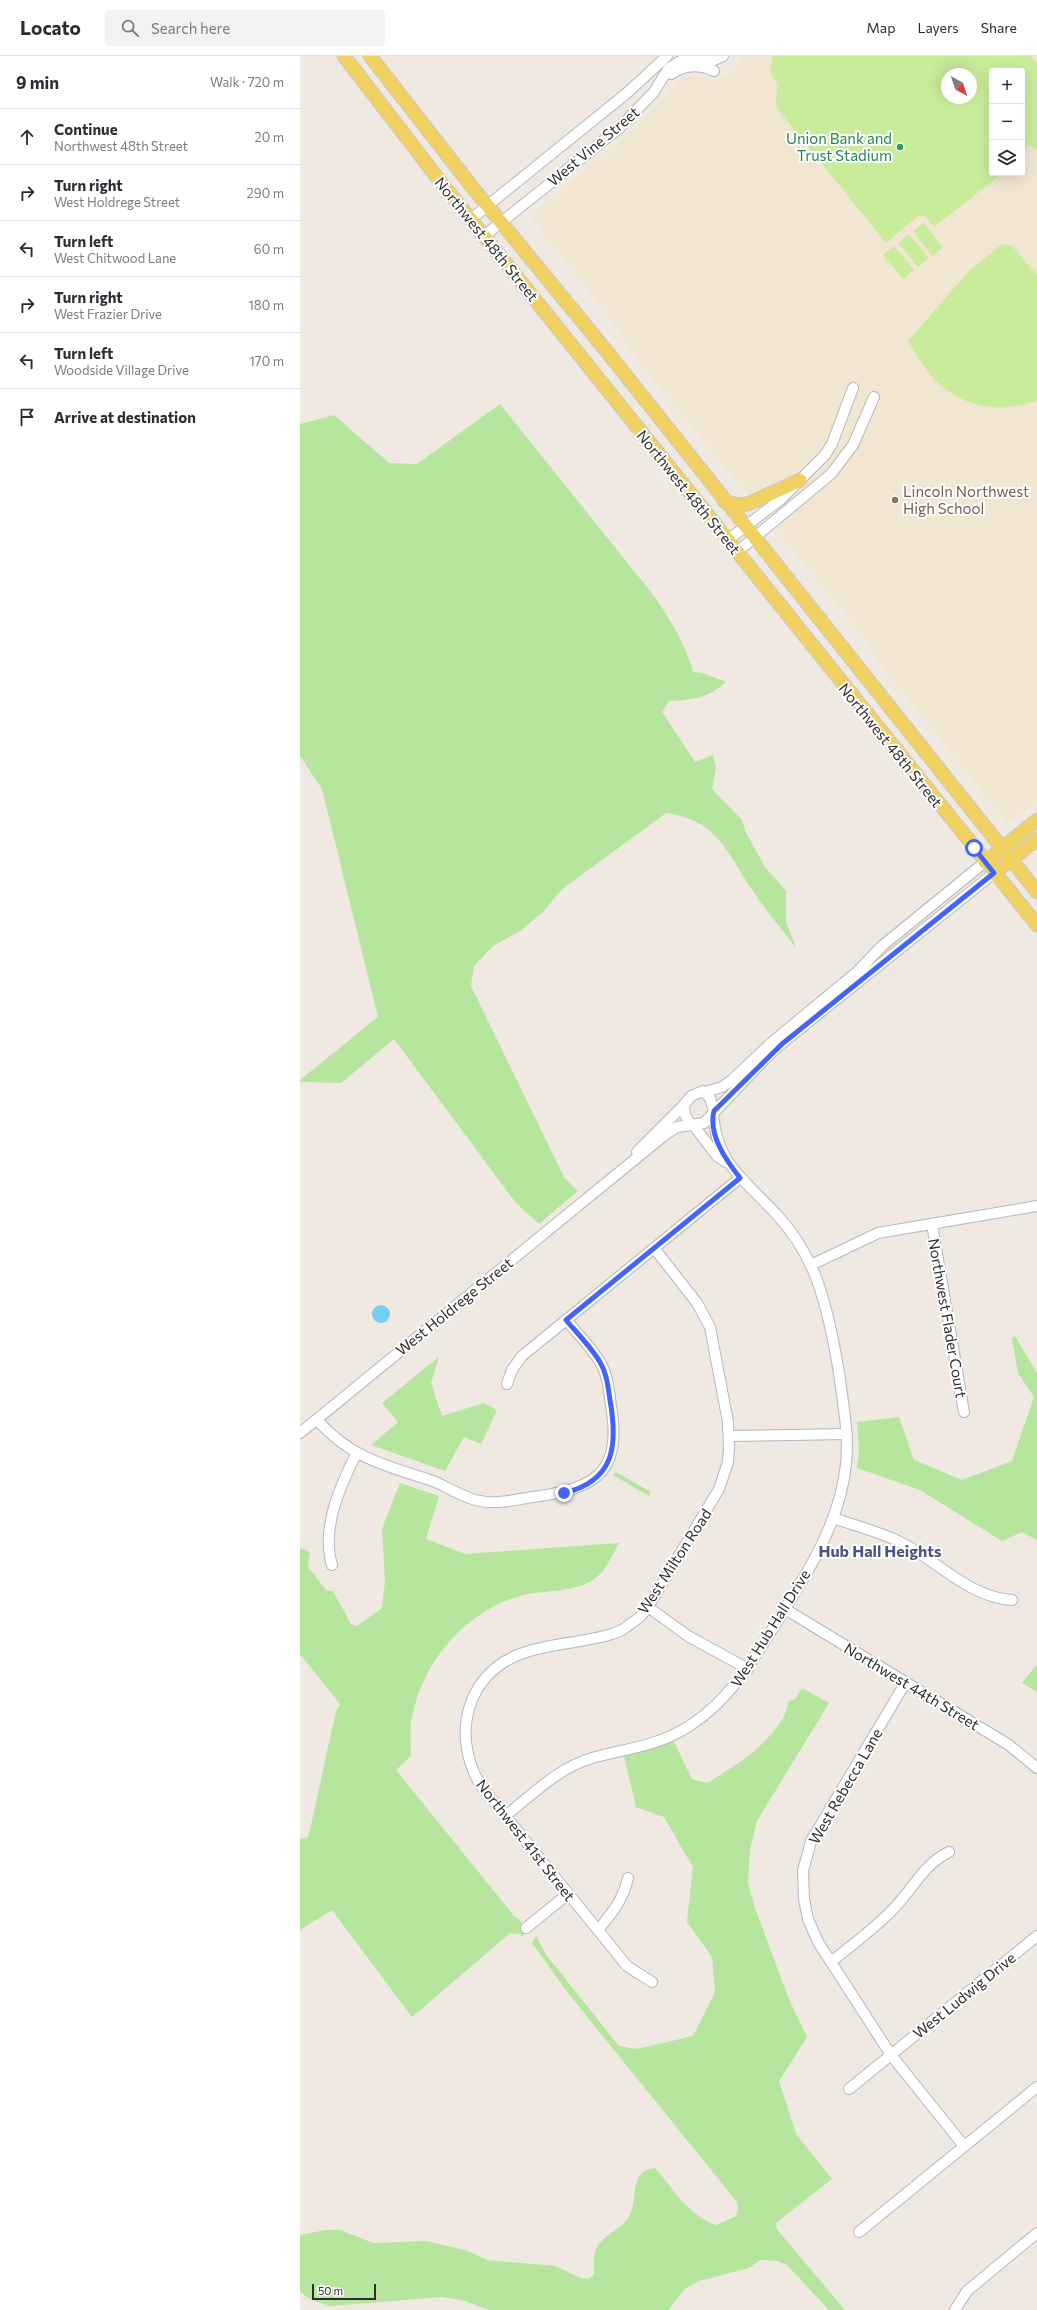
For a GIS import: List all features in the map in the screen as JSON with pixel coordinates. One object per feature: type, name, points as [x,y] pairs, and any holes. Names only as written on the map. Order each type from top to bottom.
[{"type":"main road","name":"Northwest 48th Street","points":[[344,56],[471,220],[1037,925]]},
{"type":"main road","name":"Northwest 48th Street","points":[[370,56],[501,223],[604,348],[1037,892]]},
{"type":"main road","points":[[724,500],[737,505],[748,504],[800,480]]},
{"type":"main road","points":[[985,862],[1037,820]]},
{"type":"main road","points":[[994,873],[1037,839]]},
{"type":"street","name":"West Vine Street","points":[[471,220],[627,92],[667,56]]},
{"type":"street","name":"West Vine Street","points":[[484,236],[618,129],[636,111],[660,82],[668,69],[676,63],[697,56]]},
{"type":"street","points":[[697,56],[712,60],[723,56]]},
{"type":"street","points":[[660,82],[676,70],[684,67],[704,66],[714,71]]},
{"type":"street","points":[[728,540],[780,499],[814,468],[832,444],[853,388]]},
{"type":"street","points":[[737,552],[831,474],[853,445],[874,397]]},
{"type":"street","points":[[728,1163],[717,1156],[692,1126],[685,1115],[684,1105],[695,1093],[722,1087],[732,1080],[771,1043],[858,971],[882,946],[985,862]]},
{"type":"street","points":[[692,1126],[704,1123],[782,1044],[994,873]]},
{"type":"street","points":[[705,1092],[712,1101],[717,1142],[728,1163]]},
{"type":"street","name":"West Holdrege Street","points":[[608,1180],[684,1105]]},
{"type":"street","name":"West Holdrege Street","points":[[300,1433],[608,1180],[673,1130],[692,1126]]},
{"type":"street","name":"West Hub Hall Drive","points":[[505,1816],[553,1777],[572,1766],[591,1758],[646,1746],[689,1727],[721,1701],[748,1669],[822,1546],[833,1518],[845,1468],[847,1434],[830,1322],[811,1265],[784,1222],[740,1178],[728,1163]]},
{"type":"street","points":[[507,1384],[512,1370],[522,1356],[740,1178]]},
{"type":"street","points":[[811,1265],[878,1233],[1037,1206]]},
{"type":"street","name":"Northwest Flader Court","points":[[932,1224],[964,1412]]},
{"type":"street","name":"West Milton Road","points":[[466,1722],[470,1706],[478,1689],[488,1676],[501,1664],[532,1650],[612,1634],[631,1624],[648,1607],[719,1489],[728,1462],[729,1436],[715,1344],[710,1327],[697,1303],[654,1248]]},
{"type":"street","points":[[317,1420],[333,1436],[356,1454],[390,1468],[431,1480],[480,1502],[564,1493],[583,1486],[601,1472],[607,1463],[614,1441],[615,1427],[604,1370],[596,1356],[566,1320]]},
{"type":"street","points":[[729,1436],[847,1434]]},
{"type":"street","points":[[332,1565],[328,1554],[328,1539],[331,1522],[342,1486],[356,1454]]},
{"type":"street","points":[[833,1518],[902,1543],[980,1593],[998,1599],[1012,1600]]},
{"type":"street","points":[[648,1607],[688,1636],[748,1669]]},
{"type":"street","name":"Northwest 44th Street","points":[[784,1609],[1009,1745],[1037,1768]]},
{"type":"street","name":"West Rebecca Lane","points":[[906,1682],[811,1840],[806,1856],[803,1884],[804,1899],[808,1919],[818,1942],[891,2055],[964,2146]]},
{"type":"street","name":"Northwest 41st Street","points":[[466,1722],[466,1745],[471,1768],[481,1786],[627,1966],[652,1982]]},
{"type":"street","points":[[831,1962],[896,1907],[936,1858],[949,1852]]},
{"type":"street","points":[[598,1930],[618,1907],[625,1894],[628,1878]]},
{"type":"street","points":[[526,1928],[568,1894]]},
{"type":"street","name":"West Ludwig Drive","points":[[849,2089],[1037,1936]]},
{"type":"street","points":[[860,2232],[1037,2087]]},
{"type":"street","points":[[955,2310],[967,2291],[1037,2233]]},
{"type":"shaded area","name":"Lincoln Northwest High School","points":[[738,56],[1037,56],[1037,800],[1008,824],[879,663],[867,641],[637,360],[610,318],[531,218],[536,214],[534,212],[629,134],[682,78],[696,75],[707,79],[711,83],[738,70]]},
{"type":"green space","name":"Union Bank and Trust Stadium","points":[[773,56],[1031,56],[1037,63],[1037,150],[1028,144],[1025,150],[1025,68],[989,68],[989,176],[999,176],[934,227],[925,216],[919,215],[886,243],[776,107],[777,85],[770,71]]},
{"type":"green space","points":[[924,223],[943,247],[932,256],[913,231]]},
{"type":"green space","points":[[909,234],[929,258],[918,267],[898,243]]},
{"type":"green space","points":[[1002,244],[1012,246],[1037,275],[1037,400],[1024,405],[1010,407],[982,406],[969,402],[944,389],[930,375],[908,341],[969,271]]},
{"type":"green space","points":[[894,246],[914,270],[903,279],[883,255]]},
{"type":"green space","points":[[500,404],[654,596],[672,623],[682,642],[693,672],[703,673],[726,682],[713,692],[706,695],[685,700],[669,701],[662,712],[695,762],[713,755],[716,767],[712,789],[742,820],[746,833],[765,867],[786,891],[786,921],[796,948],[758,898],[728,851],[719,840],[710,831],[698,823],[684,817],[666,813],[561,890],[544,911],[520,931],[493,946],[474,966],[471,986],[564,1177],[578,1191],[539,1224],[516,1203],[394,1039],[341,1083],[300,1082],[300,1080],[378,1017],[322,789],[300,756],[300,424],[334,415],[389,463],[417,464]]},
{"type":"green space","points":[[1015,1336],[1037,1373],[1037,1540],[1022,1532],[1002,1541],[920,1490],[857,1468],[859,1452],[857,1422],[899,1417],[914,1460],[962,1480],[1012,1461],[1034,1397],[1018,1373],[1012,1338]]},
{"type":"green space","points":[[439,1357],[431,1383],[442,1416],[484,1403],[497,1410],[481,1444],[464,1437],[445,1471],[371,1445],[398,1422],[382,1403]]},
{"type":"green space","points":[[616,1472],[651,1492],[649,1496],[613,1475]]},
{"type":"green space","points":[[400,1483],[439,1496],[426,1539],[465,1554],[619,1543],[610,1561],[601,1573],[590,1582],[571,1588],[520,1596],[500,1603],[481,1614],[450,1642],[437,1658],[426,1677],[418,1696],[411,1722],[411,1756],[396,1770],[514,1916],[520,1920],[525,1931],[523,1937],[520,1934],[510,1933],[412,2017],[332,1910],[300,1930],[300,1839],[308,1837],[333,1725],[337,1709],[340,1704],[300,1654],[300,1548],[310,1552],[308,1567],[326,1590],[333,1591],[351,1624],[357,1626],[382,1608],[385,1581],[382,1529]]},
{"type":"green space","points":[[1037,1664],[1037,1692],[1022,1683]]},
{"type":"green space","points":[[802,1688],[829,1703],[757,1821],[750,1850],[748,1883],[755,1908],[788,1997],[807,2037],[779,2081],[796,2134],[832,2179],[777,2222],[776,2228],[845,2310],[829,2310],[787,2265],[777,2261],[760,2260],[749,2268],[699,2281],[686,2288],[668,2310],[489,2310],[462,2300],[442,2297],[332,2306],[315,2301],[303,2294],[300,2291],[300,2235],[326,2230],[340,2230],[373,2243],[427,2241],[468,2251],[487,2260],[555,2266],[581,2278],[589,2279],[594,2274],[595,2251],[603,2239],[621,2226],[630,2215],[636,2186],[641,2174],[647,2170],[655,2168],[682,2201],[706,2221],[716,2225],[736,2216],[738,2209],[737,2202],[568,1993],[532,1943],[536,1936],[547,1956],[619,2046],[637,2049],[693,2036],[715,1992],[712,1957],[687,1922],[693,1867],[664,1817],[636,1807],[623,1752],[671,1736],[692,1779],[707,1783],[739,1763],[776,1729],[786,1712],[789,1701],[795,1699]]},
{"type":"water","points":[[381,1305],[387,1308],[390,1314],[387,1320],[381,1323],[375,1320],[372,1314],[375,1308]]},
{"type":"place","name":"Union Bank and Trust Stadium","points":[[900,147]]},
{"type":"place","name":"Lincoln Northwest High School","points":[[895,500]]},
{"type":"district","name":"Hub Hall Heights","points":[[880,1550]]},
{"type":"route","points":[[564,1493],[583,1486],[593,1480],[601,1472],[612,1453],[615,1434],[607,1378],[604,1370],[596,1356],[566,1320],[740,1178],[728,1163],[717,1142],[714,1132],[714,1111],[763,1061],[782,1044],[994,873],[974,848]]}]
